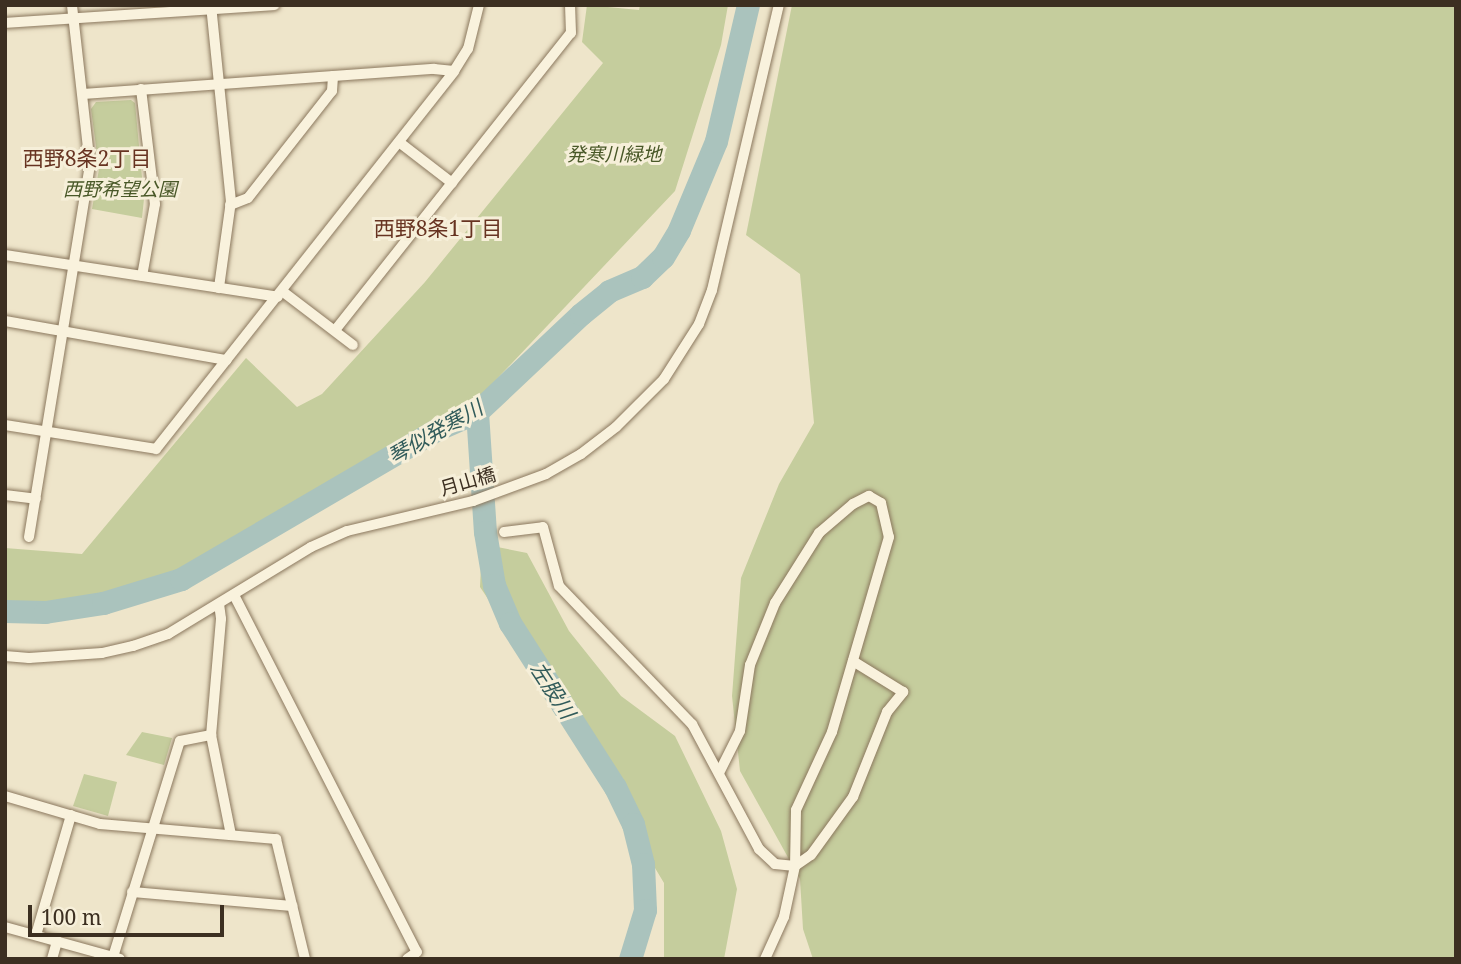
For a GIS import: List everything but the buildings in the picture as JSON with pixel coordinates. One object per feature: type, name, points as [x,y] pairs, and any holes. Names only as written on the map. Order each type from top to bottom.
[{"type":"street","points":[[29,537],[90,166],[72,5]]},
{"type":"street","points":[[5,23],[74,20],[142,10],[274,5]]},
{"type":"street","points":[[5,425],[156,449],[454,71],[468,49],[480,5]]},
{"type":"street","points":[[335,329],[570,33],[570,5]]},
{"type":"street","name":"月山橋","points":[[5,656],[72,656],[133,646],[168,634],[311,547],[347,531],[509,489],[546,474],[581,454],[617,427],[664,379],[699,324],[712,290],[779,5]]},
{"type":"street","points":[[212,8],[230,205],[219,288]]},
{"type":"street","points":[[83,94],[434,69],[454,71]]},
{"type":"street","points":[[230,205],[248,198],[332,91],[333,76]]},
{"type":"street","points":[[141,89],[155,204],[142,276]]},
{"type":"street","points":[[398,142],[452,183]]},
{"type":"street","points":[[5,255],[219,288],[280,294],[335,329],[353,345]]},
{"type":"street","points":[[5,321],[227,360]]},
{"type":"street","points":[[5,495],[36,499]]},
{"type":"street","points":[[719,773],[740,731],[750,665],[775,603],[819,533],[852,504],[869,496],[881,503],[888,537],[832,732],[796,810],[795,866],[784,917],[765,959]]},
{"type":"street","points":[[504,532],[543,527],[559,586],[692,724],[760,849],[775,864],[795,866],[811,855],[853,797],[887,712],[903,692],[853,661]]},
{"type":"street","points":[[234,595],[417,952],[407,959]]},
{"type":"street","points":[[219,604],[221,619],[211,735],[230,835]]},
{"type":"street","points":[[5,927],[117,958],[132,892],[180,741],[211,735]]},
{"type":"street","points":[[5,796],[100,824],[276,839],[305,959]]},
{"type":"street","points":[[36,935],[71,815]]},
{"type":"street","points":[[132,892],[292,906]]},
{"type":"street","points":[[52,959],[57,941]]},
{"type":"green space","name":"発寒川緑地","points":[[587,5],[639,10],[640,5],[728,5],[721,45],[675,191],[474,403],[226,543],[184,572],[42,608],[5,603],[5,548],[82,554],[246,358],[297,407],[322,394],[425,282],[603,63],[582,42]]},
{"type":"green space","points":[[792,5],[1456,5],[1456,959],[813,959],[803,929],[800,879],[740,771],[732,696],[741,578],[779,484],[814,423],[800,274],[746,235]]},
{"type":"green space","name":"西野希望公園","points":[[131,100],[135,103],[144,199],[142,218],[92,209],[99,169],[91,109],[96,102]]},
{"type":"green space","points":[[482,544],[527,553],[569,631],[621,696],[675,736],[721,831],[737,889],[724,959],[664,959],[664,883],[604,783],[574,711],[523,651],[480,587]]},
{"type":"green space","points":[[142,732],[172,738],[164,765],[126,755]]},
{"type":"green space","points":[[84,774],[117,782],[108,816],[73,806]]},
{"type":"waterway","name":"琴似発寒川","points":[[5,611],[45,612],[103,603],[181,579],[438,429],[477,412],[581,314],[609,291],[642,277],[663,257],[679,230],[716,141],[748,5]]},
{"type":"waterway","name":"左股川","points":[[477,412],[485,532],[494,585],[510,623],[615,787],[633,824],[643,864],[645,910],[630,959]]},
{"type":"district","name":"西野8条2丁目","points":[[87,158]]},
{"type":"district","name":"西野8条1丁目","points":[[438,228]]}]
